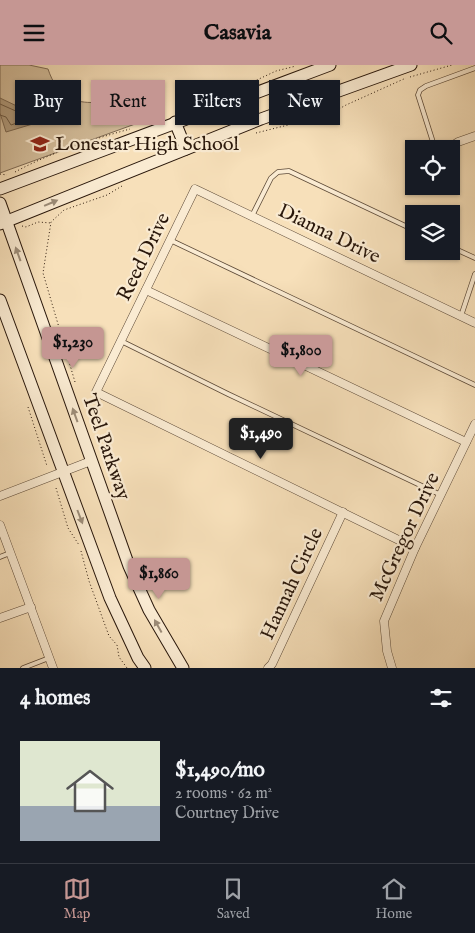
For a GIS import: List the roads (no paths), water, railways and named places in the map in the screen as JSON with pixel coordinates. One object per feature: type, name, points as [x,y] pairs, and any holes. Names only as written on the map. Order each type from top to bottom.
[{"type":"main road","points":[[259,91],[330,65]]},
{"type":"main road","points":[[3,222],[396,67],[411,65]]},
{"type":"main road","points":[[0,189],[175,122]]},
{"type":"main road","points":[[177,125],[186,149]]},
{"type":"main road","name":"Teel Parkway","points":[[0,203],[3,222],[129,566],[149,611],[183,668]]},
{"type":"main road","points":[[0,301],[110,598],[138,658],[145,668]]},
{"type":"street","points":[[460,141],[475,136]]},
{"type":"street","name":"Dianna Drive","points":[[195,189],[475,323]]},
{"type":"street","name":"Reed Drive","points":[[195,189],[96,392],[343,512]]},
{"type":"street","points":[[146,290],[466,443]]},
{"type":"street","name":"McGregor Drive","points":[[392,668],[387,651],[384,621],[415,548],[475,424]]},
{"type":"street","points":[[0,496],[91,461]]},
{"type":"street","points":[[343,512],[415,548]]},
{"type":"street","name":"Hannah Circle","points":[[268,668],[272,664],[343,512]]},
{"type":"street","points":[[0,525],[53,668]]},
{"type":"street","points":[[0,618],[31,607]]},
{"type":"lane","points":[[432,140],[418,95],[420,89],[475,68]]},
{"type":"lane","points":[[252,216],[271,178],[278,172],[288,171],[405,226]]},
{"type":"lane","points":[[170,240],[475,385]]},
{"type":"lane","points":[[460,252],[475,259]]},
{"type":"lane","points":[[460,316],[475,274]]},
{"type":"lane","points":[[121,341],[441,495]]},
{"type":"lane","points":[[0,557],[10,553]]},
{"type":"lane","points":[[23,668],[50,658]]},
{"type":"water","points":[[0,98],[15,105],[15,125],[29,125],[6,132],[0,113]]},
{"type":"place","name":"Lonestar High School","points":[[40,144]]}]
